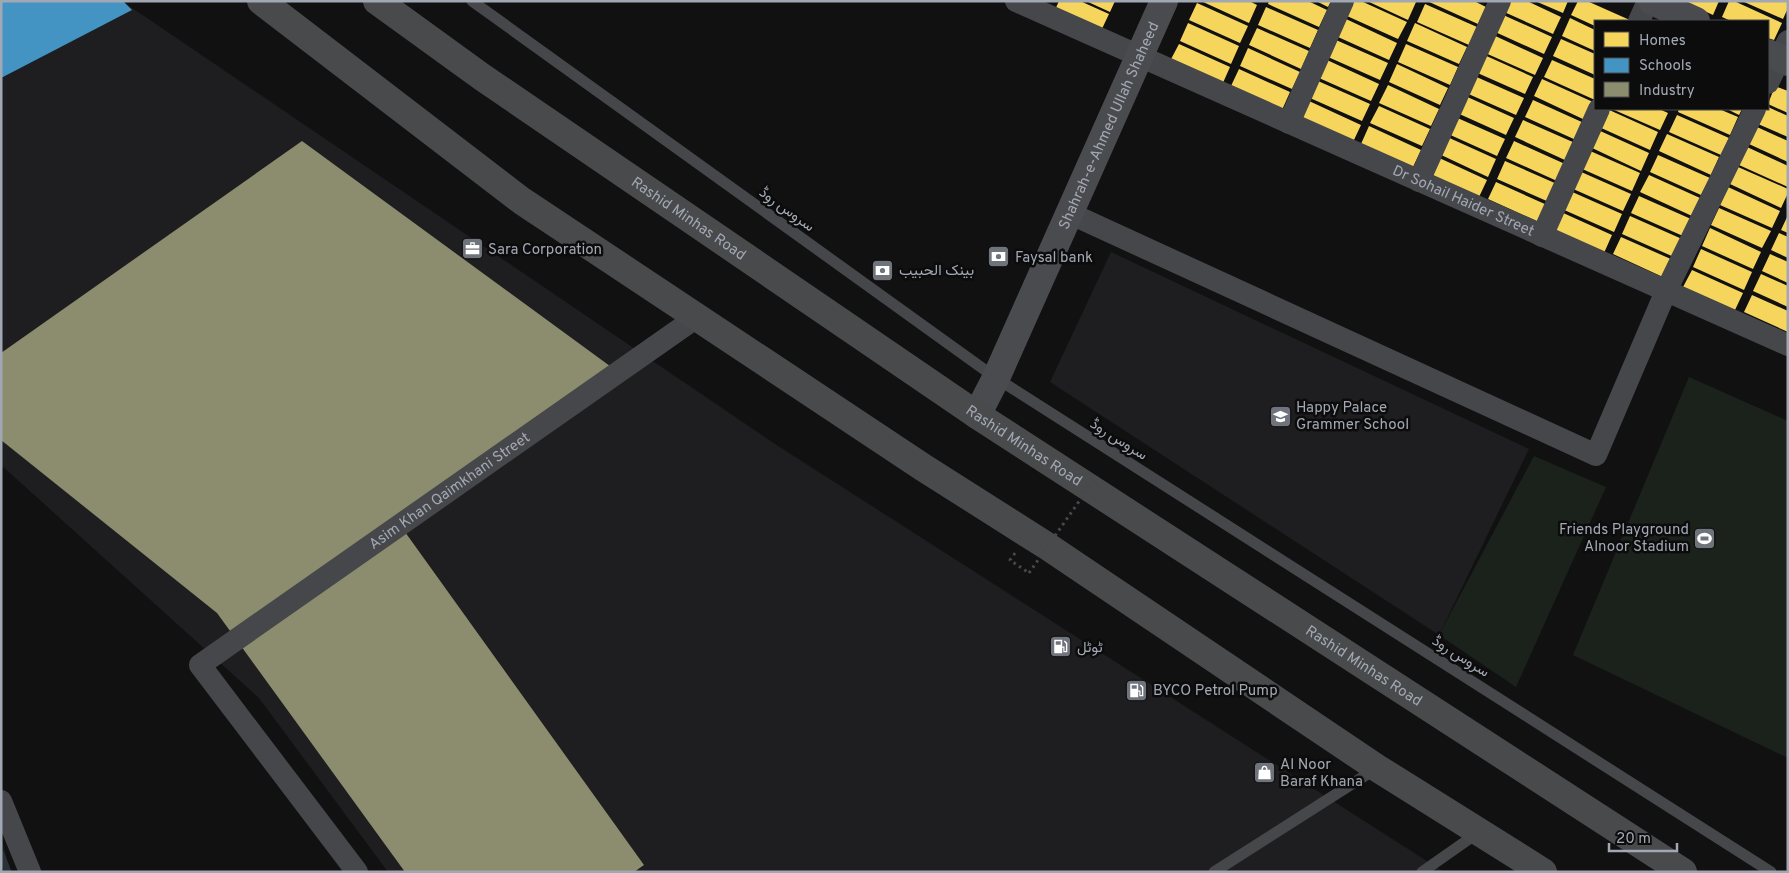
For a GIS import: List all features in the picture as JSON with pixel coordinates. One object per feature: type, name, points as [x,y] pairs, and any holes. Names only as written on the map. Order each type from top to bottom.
[{"type":"main road","points":[[261,1],[522,201],[1047,546],[1377,768],[1543,872]]},
{"type":"main road","name":"Rashid Minhas Road","points":[[377,1],[482,77],[977,415],[1683,872]]},
{"type":"street","name":"Dr Sohail Haider Street","points":[[1016,1],[1788,345]]},
{"type":"street","name":"Shahrah-e-Ahmed Ullah Shaheed","points":[[977,415],[996,378],[1164,1]]},
{"type":"street","points":[[1289,123],[1343,1]]},
{"type":"street","points":[[1419,181],[1500,1]]},
{"type":"street","points":[[1640,20],[1650,1],[1694,20]]},
{"type":"street","points":[[1769,81],[1781,54]]},
{"type":"street","points":[[1542,236],[1599,110]]},
{"type":"street","points":[[1069,213],[1596,455],[1666,291],[1755,110]]},
{"type":"street","name":"Asim Khan Qaimkhani Street","points":[[357,872],[200,665],[697,317]]},
{"type":"street","points":[[1,801],[30,872]]},
{"type":"lane","name":"سروس روڈ","points":[[472,1],[996,378],[1772,872]]},
{"type":"lane","points":[[1214,872],[1377,768]]},
{"type":"lane","points":[[1422,872],[1479,832]]},
{"type":"path","points":[[1010,560],[1029,573],[1094,480]]},
{"type":"shaded area","points":[[1,1],[122,1],[775,444],[1444,872],[388,872],[259,698],[1,465]]},
{"type":"shaded area","name":"Happy Palace Grammer School","points":[[1111,252],[1529,449],[1439,635],[1050,382]]},
{"type":"shaded area","name":"Friends Playground Alnoor Stadium","points":[[1689,377],[1788,421],[1788,758],[1573,655]]},
{"type":"shaded area","points":[[1534,456],[1606,487],[1516,687],[1439,635]]},
{"type":"shaded area","points":[[1,836],[10,872],[1,872]]},
{"type":"building: Homes","points":[[1059,1],[1080,1],[1109,14],[1100,33],[1054,12]]},
{"type":"building: Homes","points":[[1086,1],[1115,1],[1110,12]]},
{"type":"building: Homes","points":[[1201,1],[1249,1],[1257,5],[1249,23]]},
{"type":"building: Homes","points":[[1269,1],[1308,1],[1327,10],[1319,27],[1268,4]]},
{"type":"building: Homes","points":[[1316,1],[1331,1],[1328,7]]},
{"type":"building: Homes","points":[[1354,1],[1361,1],[1407,22],[1398,39],[1347,16]]},
{"type":"building: Homes","points":[[1367,1],[1414,1],[1416,2],[1408,20]]},
{"type":"building: Homes","points":[[1427,1],[1474,1],[1486,7],[1478,24]]},
{"type":"building: Homes","points":[[1506,1],[1527,1],[1561,17],[1553,34],[1502,11]]},
{"type":"building: Homes","points":[[1535,1],[1568,1],[1563,13]]},
{"type":"building: Homes","points":[[1578,1],[1587,1],[1630,20],[1594,20],[1594,26],[1571,15]]},
{"type":"building: Homes","points":[[1683,1],[1719,1],[1713,15]]},
{"type":"building: Homes","points":[[1729,1],[1734,1],[1782,23],[1774,40],[1769,38],[1769,20],[1729,20],[1722,17]]},
{"type":"building: Homes","points":[[1742,1],[1788,1],[1788,8],[1783,19]]},
{"type":"building: Homes","points":[[1197,3],[1248,26],[1240,43],[1189,20]]},
{"type":"building: Homes","points":[[1425,4],[1477,27],[1469,45],[1417,22]]},
{"type":"building: Homes","points":[[1266,7],[1318,30],[1310,48],[1258,25]]},
{"type":"building: Homes","points":[[1501,14],[1552,37],[1544,54],[1493,31]]},
{"type":"building: Homes","points":[[1570,18],[1594,30],[1594,51],[1562,36]]},
{"type":"building: Homes","points":[[1346,19],[1397,43],[1389,60],[1338,37]]},
{"type":"building: Homes","points":[[1188,23],[1239,46],[1231,64],[1180,41]]},
{"type":"building: Homes","points":[[1415,23],[1467,47],[1459,64],[1407,41]]},
{"type":"building: Homes","points":[[1257,28],[1309,51],[1301,69],[1249,45]]},
{"type":"building: Homes","points":[[1491,34],[1543,58],[1535,75],[1483,52]]},
{"type":"building: Homes","points":[[1561,39],[1594,54],[1594,75],[1553,56]]},
{"type":"building: Homes","points":[[1336,40],[1388,63],[1380,80],[1328,57]]},
{"type":"building: Homes","points":[[1179,44],[1230,67],[1222,85],[1170,61]]},
{"type":"building: Homes","points":[[1406,44],[1458,67],[1450,85],[1398,62]]},
{"type":"building: Homes","points":[[1248,48],[1300,72],[1292,89],[1240,66]]},
{"type":"building: Homes","points":[[1482,54],[1533,77],[1525,94],[1473,71]]},
{"type":"building: Homes","points":[[1327,60],[1379,84],[1371,101],[1319,78]]},
{"type":"building: Homes","points":[[1552,60],[1594,79],[1594,100],[1544,77]]},
{"type":"building: Homes","points":[[1397,64],[1448,88],[1440,105],[1389,82]]},
{"type":"building: Homes","points":[[1239,69],[1290,92],[1282,110],[1231,86]]},
{"type":"building: Homes","points":[[1472,75],[1524,98],[1516,115],[1464,92]]},
{"type":"building: Homes","points":[[1542,79],[1593,102],[1585,120],[1534,96]]},
{"type":"building: Homes","points":[[1318,81],[1370,104],[1362,121],[1310,98]]},
{"type":"building: Homes","points":[[1388,85],[1439,109],[1431,126],[1379,103]]},
{"type":"building: Homes","points":[[1775,86],[1788,91],[1788,113],[1769,104]]},
{"type":"building: Homes","points":[[1463,95],[1514,118],[1506,135],[1455,112]]},
{"type":"building: Homes","points":[[1533,100],[1584,123],[1576,140],[1525,117]]},
{"type":"building: Homes","points":[[1309,101],[1361,125],[1353,142],[1301,119]]},
{"type":"building: Homes","points":[[1379,106],[1430,129],[1422,146],[1370,123]]},
{"type":"building: Homes","points":[[1769,107],[1788,116],[1788,137],[1758,124],[1765,110],[1769,110]]},
{"type":"building: Homes","points":[[1607,110],[1609,110],[1658,132],[1650,150],[1599,127]]},
{"type":"building: Homes","points":[[1614,110],[1661,110],[1668,113],[1660,130]]},
{"type":"building: Homes","points":[[1679,110],[1721,110],[1738,117],[1730,135],[1678,112]]},
{"type":"building: Homes","points":[[1729,110],[1742,110],[1739,115]]},
{"type":"building: Homes","points":[[1677,115],[1729,138],[1721,155],[1669,132]]},
{"type":"building: Homes","points":[[1453,116],[1505,139],[1497,156],[1446,133]]},
{"type":"building: Homes","points":[[1523,120],[1575,143],[1567,161],[1515,137]]},
{"type":"building: Homes","points":[[1369,126],[1421,150],[1413,167],[1361,144]]},
{"type":"building: Homes","points":[[1757,127],[1788,141],[1788,162],[1749,144]]},
{"type":"building: Homes","points":[[1598,130],[1649,153],[1641,171],[1590,147]]},
{"type":"building: Homes","points":[[1667,134],[1719,157],[1711,175],[1659,151]]},
{"type":"building: Homes","points":[[1445,136],[1496,159],[1488,177],[1437,153]]},
{"type":"building: Homes","points":[[1514,141],[1565,164],[1557,181],[1506,158]]},
{"type":"building: Homes","points":[[1747,147],[1788,166],[1788,187],[1739,165]]},
{"type":"building: Homes","points":[[1588,150],[1640,173],[1632,191],[1580,168]]},
{"type":"building: Homes","points":[[1658,155],[1710,178],[1701,195],[1650,172]]},
{"type":"building: Homes","points":[[1435,156],[1487,180],[1479,197],[1428,174]]},
{"type":"building: Homes","points":[[1505,161],[1557,184],[1549,202],[1497,179]]},
{"type":"building: Homes","points":[[1738,167],[1788,189],[1781,208],[1730,184]]},
{"type":"building: Homes","points":[[1579,171],[1631,194],[1623,211],[1571,188]]},
{"type":"building: Homes","points":[[1649,175],[1700,198],[1692,216],[1640,192]]},
{"type":"building: Homes","points":[[1496,182],[1547,205],[1539,222],[1488,199]]},
{"type":"building: Homes","points":[[1728,187],[1780,211],[1772,228],[1720,205]]},
{"type":"building: Homes","points":[[1570,191],[1622,214],[1614,232],[1562,209]]},
{"type":"building: Homes","points":[[1639,196],[1691,219],[1683,236],[1631,213]]},
{"type":"building: Homes","points":[[1719,208],[1771,231],[1762,248],[1711,225]]},
{"type":"building: Homes","points":[[1561,212],[1612,235],[1604,253],[1553,229]]},
{"type":"building: Homes","points":[[1788,215],[1788,233],[1781,230]]},
{"type":"building: Homes","points":[[1630,216],[1682,239],[1674,257],[1622,234]]},
{"type":"building: Homes","points":[[1710,228],[1761,252],[1753,269],[1702,246]]},
{"type":"building: Homes","points":[[1779,233],[1788,237],[1788,258],[1771,250]]},
{"type":"building: Homes","points":[[1621,237],[1673,260],[1665,278],[1613,254]]},
{"type":"building: Homes","points":[[1701,249],[1752,272],[1744,290],[1693,267]]},
{"type":"building: Homes","points":[[1770,254],[1788,262],[1788,283],[1762,271]]},
{"type":"building: Homes","points":[[1692,270],[1743,293],[1735,310],[1683,287]]},
{"type":"building: Homes","points":[[1761,274],[1788,286],[1788,307],[1753,291]]},
{"type":"building: Homes","points":[[1752,295],[1788,311],[1788,332],[1744,312]]},
{"type":"building: Schools","points":[[1,1],[123,1],[132,10],[1,78]]},
{"type":"building: Industry","points":[[302,141],[614,369],[400,525],[644,865],[634,872],[405,872],[217,613],[1,440],[1,353]]},
{"type":"waterway","points":[[1,854],[8,872]]},
{"type":"place","name":"Sara Corporation","points":[[472,249]]},
{"type":"place","name":"Faysal bank","points":[[999,257]]},
{"type":"place","name":"بينک الحبيب","points":[[883,270]]},
{"type":"place","name":"Happy Palace Grammer School","points":[[1280,416]]},
{"type":"place","name":"Friends Playground Alnoor Stadium","points":[[1705,538]]},
{"type":"place","name":"ٹوٹل","points":[[1061,647]]},
{"type":"place","name":"BYCO Petrol Pump","points":[[1137,690]]},
{"type":"place","name":"Al Noor Baraf Khana","points":[[1264,773]]}]
